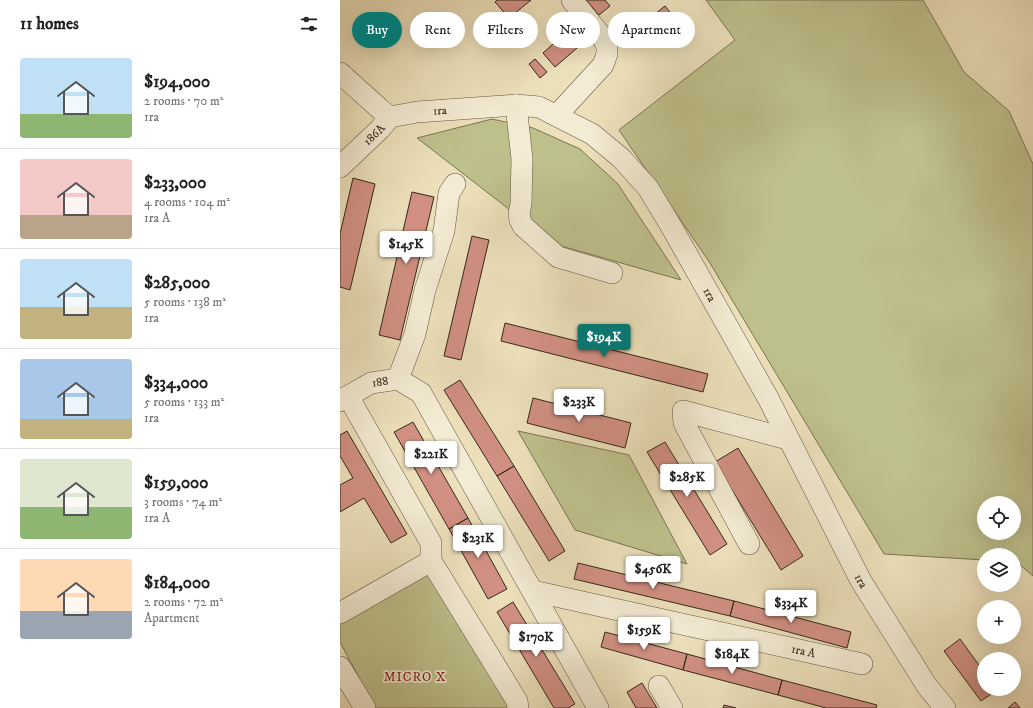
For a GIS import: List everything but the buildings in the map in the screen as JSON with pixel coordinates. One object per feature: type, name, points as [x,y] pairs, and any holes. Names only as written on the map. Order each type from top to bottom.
[{"type":"street","points":[[557,115],[603,65],[608,54],[607,46],[603,38],[572,0]]},
{"type":"street","points":[[340,73],[390,117]]},
{"type":"street","points":[[516,105],[522,159],[521,204],[519,213],[523,226],[558,257],[612,273]]},
{"type":"street","name":"1ra","points":[[390,117],[417,112],[516,105],[539,107],[592,134],[621,158],[648,188],[671,226],[764,391],[861,581],[927,686],[945,708]]},
{"type":"street","name":"186A","points":[[340,167],[380,129],[390,117]]},
{"type":"street","points":[[398,379],[415,334],[425,290],[444,231],[450,193],[456,184]]},
{"type":"street","name":"188","points":[[344,399],[371,383],[398,379],[421,393],[533,591]]},
{"type":"street","points":[[344,399],[432,543],[431,561],[517,701],[518,708]]},
{"type":"street","points":[[749,544],[684,423],[683,411],[788,439]]},
{"type":"street","points":[[340,613],[431,561]]},
{"type":"street","points":[[533,591],[598,708]]},
{"type":"street","name":"1ra A","points":[[533,591],[862,664]]},
{"type":"street","points":[[340,667],[365,708]]},
{"type":"street","points":[[659,686],[672,708]]},
{"type":"green space","points":[[706,0],[923,0],[964,72],[1009,111],[1033,164],[1033,576],[1021,566],[1021,548],[977,548],[977,560],[884,554],[710,263],[619,130],[735,40]]},
{"type":"green space","points":[[492,119],[533,128],[580,149],[618,184],[681,280],[554,244],[417,138]]},
{"type":"green space","points":[[518,431],[629,455],[687,564],[575,530]]},
{"type":"green space","points":[[428,570],[511,708],[375,708],[340,642],[340,621]]},
{"type":"district","name":"MICRO X","points":[[415,676]]}]
